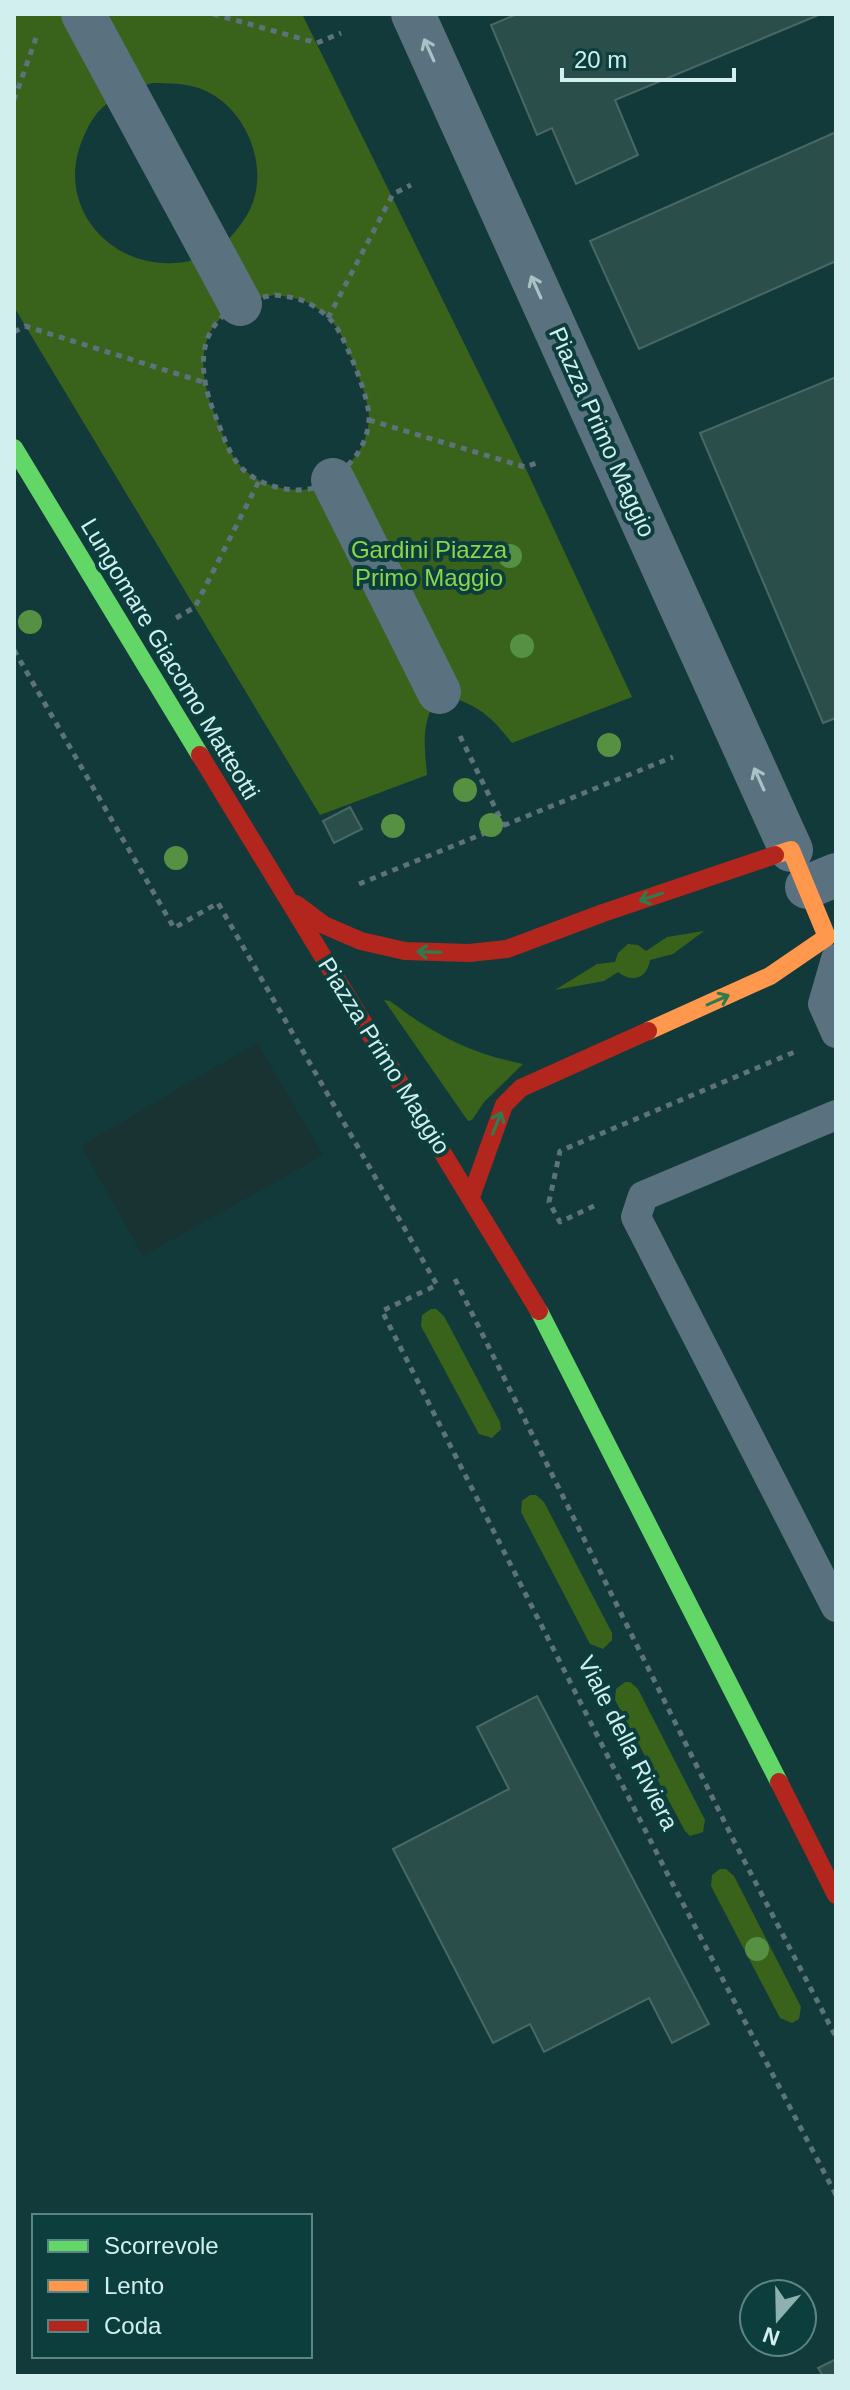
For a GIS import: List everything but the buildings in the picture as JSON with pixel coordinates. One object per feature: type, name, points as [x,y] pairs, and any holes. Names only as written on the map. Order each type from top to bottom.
[{"type":"street","points":[[83,14],[240,304]]},
{"type":"street","name":"Piazza Primo Maggio","points":[[413,14],[811,871],[833,951],[770,976],[521,1088],[504,1105],[471,1197]]},
{"type":"street","name":"Lungomare Giacomo Matteotti","points":[[14,448],[285,896]]},
{"type":"street","points":[[333,480],[439,692]]},
{"type":"street","name":"Piazza Primo Maggio","points":[[285,896],[324,925],[361,941],[405,951],[469,953],[507,949],[603,913],[811,871]]},
{"type":"street","name":"Piazza Primo Maggio","points":[[285,896],[471,1197]]},
{"type":"street","points":[[471,1197],[531,1295],[836,1895]]},
{"type":"lane","points":[[833,951],[823,1004],[836,1033]]},
{"type":"lane","points":[[836,1115],[643,1196],[636,1217],[836,1607]]},
{"type":"path","points":[[213,14],[317,43],[341,33]]},
{"type":"path","points":[[14,100],[39,28]]},
{"type":"path","points":[[411,185],[393,194],[328,318],[336,327],[366,396],[369,420],[525,467],[539,462]]},
{"type":"path","points":[[14,332],[25,326],[203,383],[232,453],[248,474],[259,481],[195,607],[175,618]]},
{"type":"path","name":"Viale della Riviera","points":[[14,650],[174,928],[218,903],[437,1285],[382,1311],[668,1875],[836,2195]]},
{"type":"path","points":[[439,692],[504,826]]},
{"type":"path","points":[[356,885],[673,757]]},
{"type":"path","points":[[560,1222],[549,1202],[560,1151],[799,1050]]},
{"type":"path","points":[[453,1275],[727,1826],[836,2037]]},
{"type":"green space","name":"Gardini Piazza Primo Maggio","points":[[14,14],[302,14],[525,467],[632,697],[512,743],[480,711],[439,692],[425,732],[427,775],[320,815],[14,307]],"holes":[[[152,83],[193,86],[221,100],[244,128],[256,163],[254,198],[241,225],[216,249],[186,262],[151,262],[130,256],[112,245],[96,231],[84,213],[77,194],[75,172],[79,149],[91,121],[114,99]],[[275,295],[305,302],[333,322],[352,359],[368,410],[367,433],[355,457],[333,480],[309,489],[270,485],[238,463],[217,420],[204,375],[208,338],[217,323],[230,310]]]},
{"type":"green space","points":[[704,931],[673,954],[650,960],[646,971],[638,977],[628,977],[618,972],[604,981],[555,990],[597,964],[615,962],[618,953],[628,944],[638,945],[646,951],[667,937]]},
{"type":"green space","points":[[384,1000],[452,1041],[523,1064],[468,1121]]},
{"type":"green space","points":[[431,1309],[444,1316],[500,1422],[501,1429],[492,1438],[479,1434],[421,1326],[422,1315]]},
{"type":"green space","points":[[536,1495],[544,1502],[612,1633],[612,1640],[603,1649],[590,1644],[521,1512],[522,1501]]},
{"type":"green space","points":[[625,1682],[638,1689],[705,1820],[703,1832],[690,1836],[685,1831],[615,1700],[616,1689]]},
{"type":"green space","points":[[726,1869],[734,1876],[801,2007],[799,2019],[792,2023],[780,2018],[711,1886],[712,1875]]},
{"type":"water","points":[[257,1043],[323,1155],[143,1256],[81,1146]]},
{"type":"traffic: fast","points":[[14,448],[200,755]]},
{"type":"traffic: fast","points":[[539,1311],[779,1782]]},
{"type":"traffic: slow","points":[[648,1031],[770,976],[827,937],[791,850],[775,855]]},
{"type":"traffic: jam","points":[[200,755],[539,1311]]},
{"type":"traffic: jam","points":[[296,904],[324,925],[361,941],[405,951],[469,953],[507,949],[775,855]]},
{"type":"traffic: jam","points":[[471,1197],[504,1105],[521,1088],[648,1031]]},
{"type":"traffic: jam","points":[[779,1782],[836,1895]]}]
